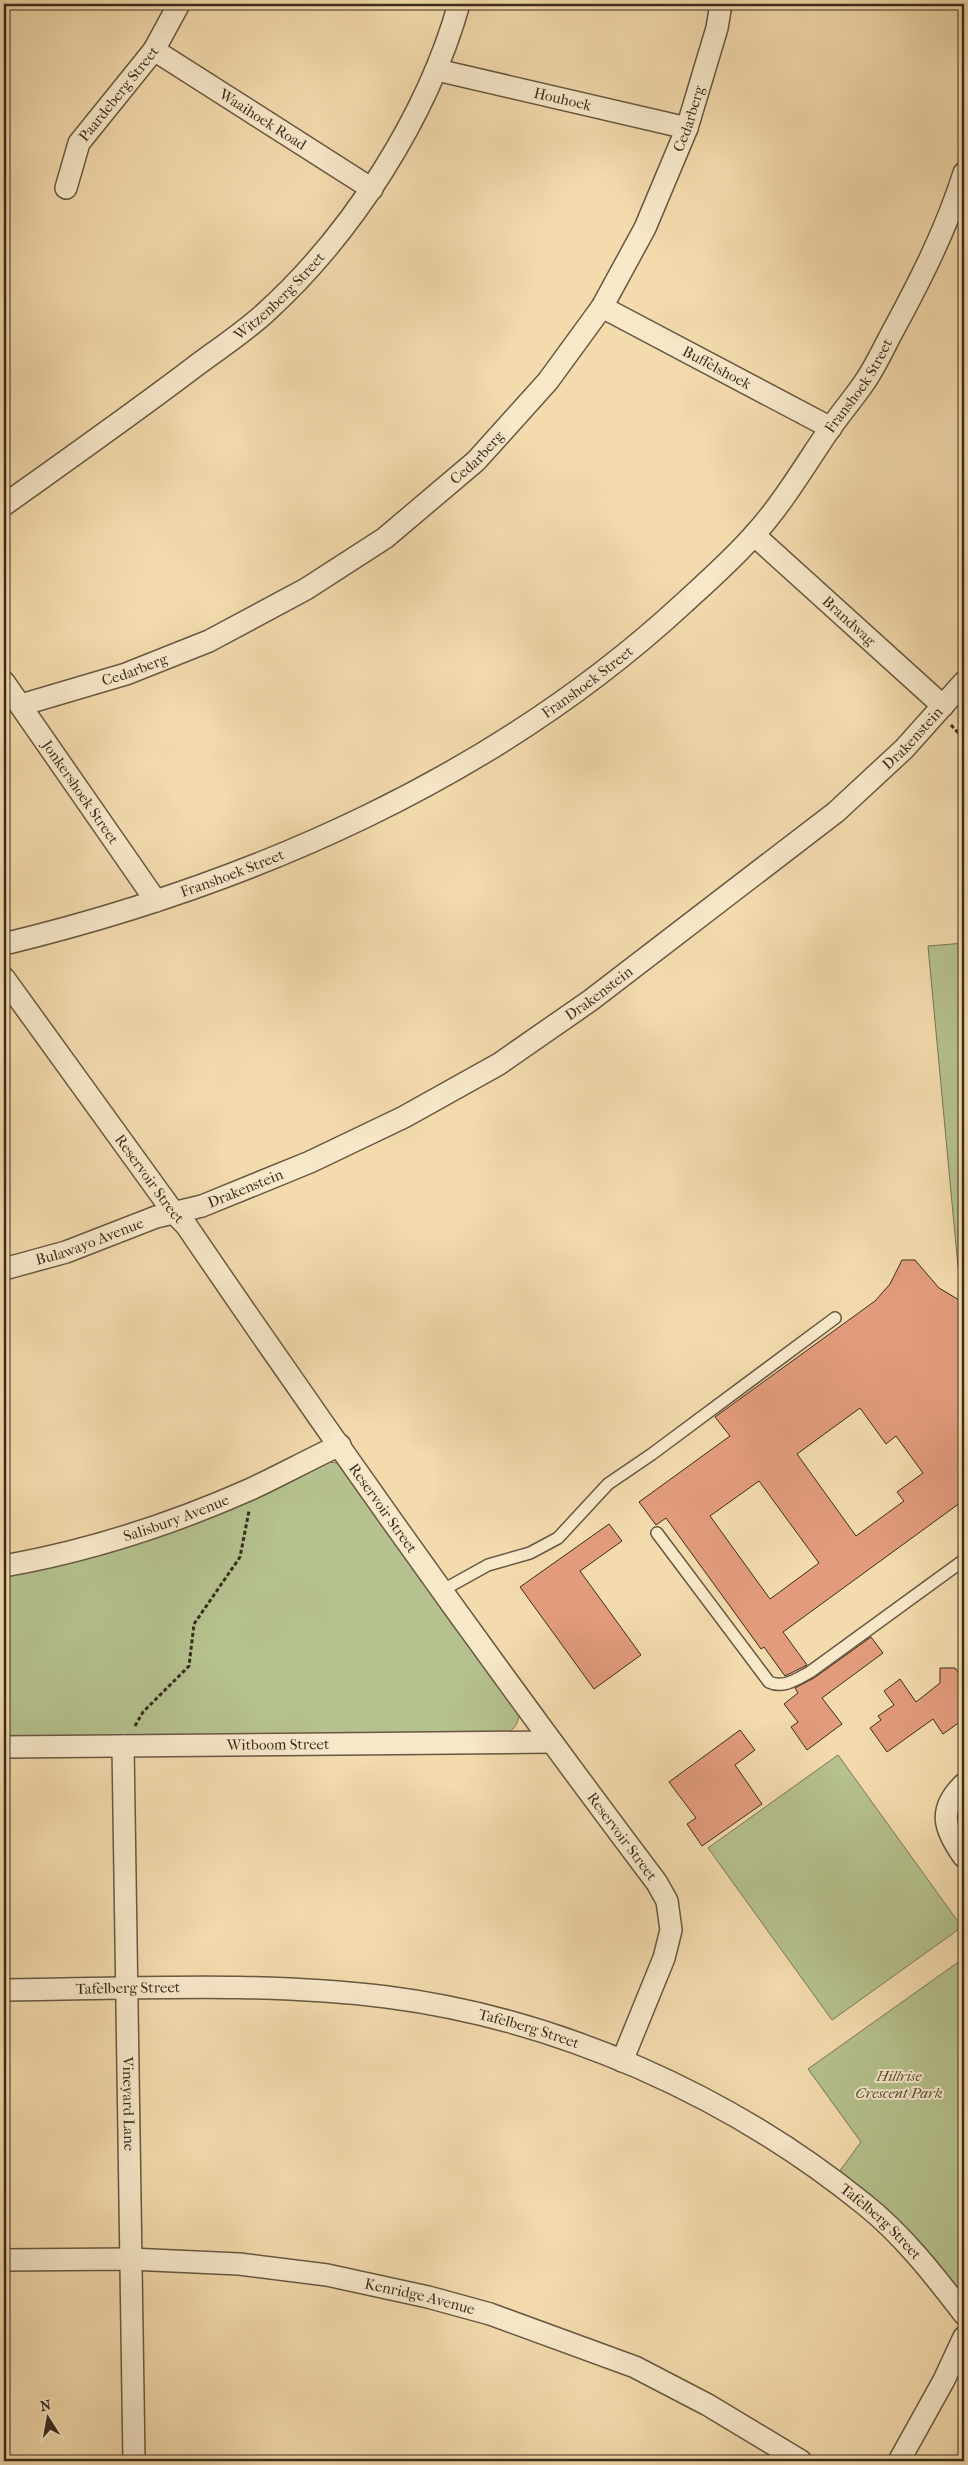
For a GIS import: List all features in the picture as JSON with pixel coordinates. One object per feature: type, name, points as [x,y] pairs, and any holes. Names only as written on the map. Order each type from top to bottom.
[{"type":"street","name":"Paardeberg Street","points":[[66,188],[79,143],[154,50],[179,4]]},
{"type":"street","name":"Witzenberg Street","points":[[4,505],[123,421],[264,314],[302,277],[372,188],[407,129],[437,70],[459,4]]},
{"type":"street","name":"Cedarberg","points":[[21,705],[126,674],[209,641],[306,589],[385,538],[476,461],[548,380],[602,307],[645,228],[687,128],[717,28],[721,4]]},
{"type":"street","name":"Waaihoek Road","points":[[154,50],[372,188]]},
{"type":"street","name":"Houhoek","points":[[437,70],[687,128]]},
{"type":"street","name":"Franshoek Street","points":[[4,944],[74,926],[156,901],[227,876],[387,806],[498,746],[576,693],[652,632],[754,535],[796,480],[830,428],[866,382],[919,283],[942,232],[964,173]]},
{"type":"street","name":"Buffelshoek","points":[[602,307],[830,428]]},
{"type":"street","name":"Brandwag","points":[[754,535],[943,706]]},
{"type":"street","name":"Jonkershoek Street","points":[[4,682],[156,901]]},
{"type":"street","name":"Drakenstein","points":[[174,1212],[202,1206],[310,1162],[404,1117],[499,1064],[591,1000],[836,812],[904,749],[964,682]]},
{"type":"street","name":"Reservoir Street","points":[[4,978],[174,1212],[186,1225],[304,1396],[551,1742],[657,1884],[667,1902],[671,1930],[664,1958],[622,2061]]},
{"type":"street","name":"Bulawayo Avenue","points":[[4,1269],[66,1252],[174,1212]]},
{"type":"street","name":"Salisbury Avenue","points":[[4,1566],[121,1538],[192,1513],[253,1488],[340,1445]]},
{"type":"street","name":"Witboom Street","points":[[4,1747],[551,1742]]},
{"type":"street","name":"Vineyard Lane","points":[[124,1746],[134,2461]]},
{"type":"street","points":[[964,1784],[948,1803],[946,1814],[952,1840],[964,1857]]},
{"type":"street","name":"Tafelberg Street","points":[[4,1990],[251,1988],[386,1997],[446,2006],[572,2042],[622,2061],[727,2111],[808,2163],[865,2205],[914,2252],[964,2314]]},
{"type":"street","name":"Kenridge Avenue","points":[[4,2260],[130,2259],[239,2264],[327,2275],[490,2314],[635,2366],[700,2401],[801,2461]]},
{"type":"street","points":[[899,2461],[944,2380],[964,2337]]},
{"type":"lane","points":[[444,1590],[488,1566],[530,1553],[558,1538],[608,1484],[652,1454],[835,1318]]},
{"type":"lane","points":[[657,1533],[769,1682],[778,1685],[795,1680],[810,1672],[964,1560]]},
{"type":"path","points":[[124,1746],[143,1712],[189,1666],[194,1624],[240,1557],[253,1488]]},
{"type":"green space","points":[[964,943],[964,1266],[958,1267],[928,946]]},
{"type":"green space","points":[[329,1462],[338,1463],[519,1715],[517,1724],[511,1731],[505,1734],[4,1738],[4,1575]]},
{"type":"green space","points":[[838,1755],[962,1927],[832,2020],[708,1848]]},
{"type":"green space","name":"Hillrise Crescent Park","points":[[964,1958],[964,2294],[933,2261],[839,2172],[861,2142],[808,2069]]},
{"type":"building","points":[[902,1260],[915,1260],[939,1288],[964,1303],[964,1500],[783,1632],[807,1665],[785,1676],[764,1647],[761,1649],[666,1518],[656,1525],[639,1502],[730,1436],[715,1417],[875,1301],[890,1284]],"holes":[[[860,1408],[886,1444],[896,1436],[923,1473],[897,1492],[904,1501],[856,1536],[797,1454]],[[759,1481],[819,1563],[770,1599],[710,1516]]]},
{"type":"building","points":[[609,1524],[622,1541],[580,1571],[641,1655],[594,1689],[520,1587]]},
{"type":"building","points":[[871,1637],[883,1653],[822,1698],[842,1724],[807,1750],[791,1727],[798,1722],[784,1704],[798,1693],[795,1688],[814,1678]]},
{"type":"building","points":[[940,1668],[955,1668],[964,1680],[964,1719],[943,1734],[933,1719],[887,1752],[870,1728],[881,1720],[878,1716],[894,1705],[884,1691],[900,1679],[916,1702],[940,1683]]},
{"type":"building","points":[[740,1730],[755,1750],[735,1765],[762,1804],[702,1846],[687,1824],[696,1818],[669,1782]]}]
